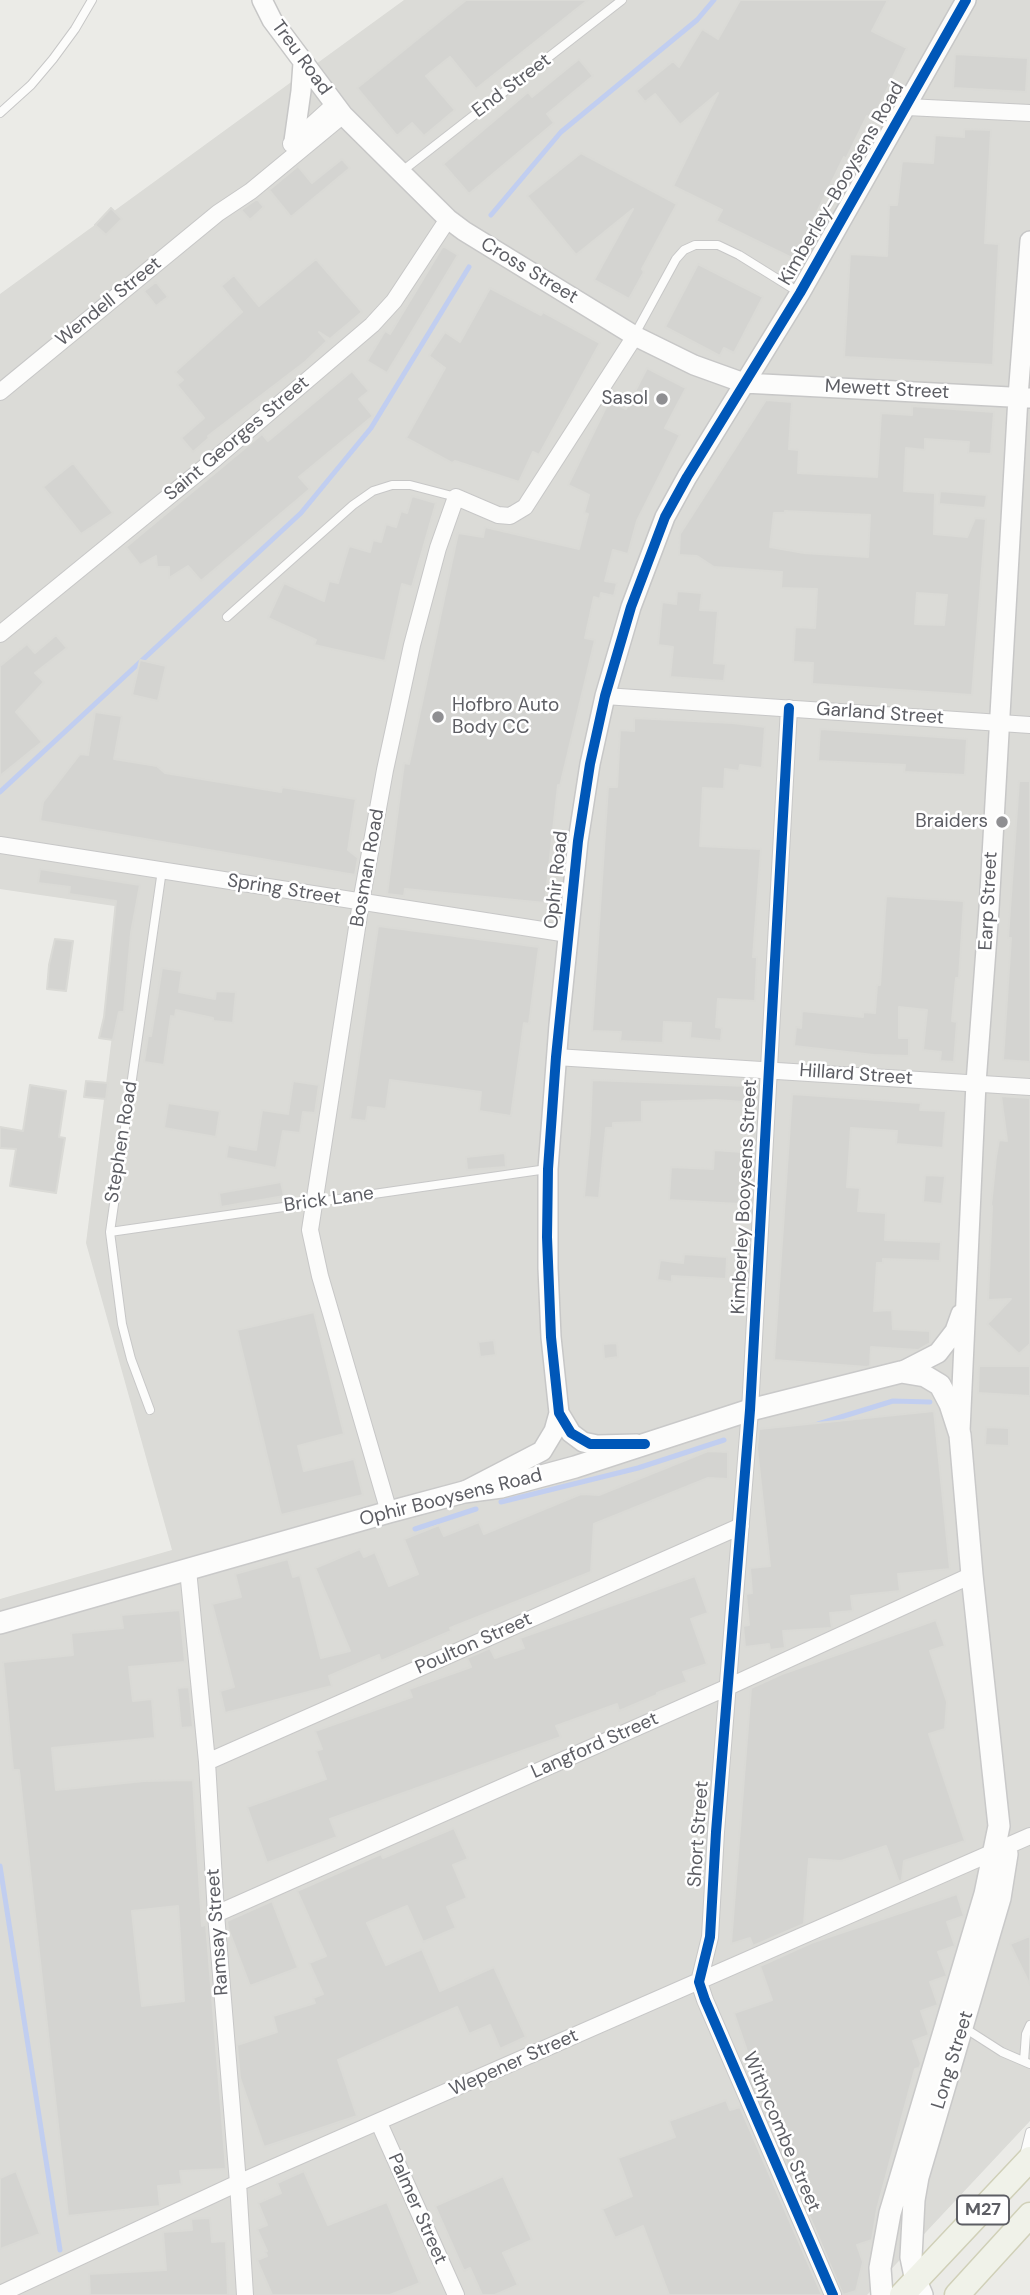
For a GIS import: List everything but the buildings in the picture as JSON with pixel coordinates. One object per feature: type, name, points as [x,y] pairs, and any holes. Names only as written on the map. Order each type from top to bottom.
[{"type":"main road","name":"Ophir Booysens Road","points":[[0,1623],[389,1512],[464,1492],[517,1483],[750,1410],[901,1372]]},
{"type":"main road","points":[[901,1372],[925,1376],[940,1385],[960,1434],[1001,1849]]},
{"type":"main road","name":"Long Street","points":[[914,2290],[911,2257],[914,2200],[1003,1886],[1001,1849]]},
{"type":"main road","name":"Long Street","points":[[882,2295],[882,2248],[895,2190],[1001,1849]]},
{"type":"main road","points":[[920,2112],[933,2090],[947,2048],[963,2027]]},
{"type":"main road","name":"M27","points":[[914,2290],[1025,2164]]},
{"type":"main road","name":"M27","points":[[957,2295],[1030,2215]]},
{"type":"street","name":"Treu Road","points":[[262,0],[272,20],[339,109]]},
{"type":"street","name":"Kimberley-Booysens Road","points":[[744,383],[800,293],[966,0]]},
{"type":"street","points":[[294,141],[303,63]]},
{"type":"street","points":[[907,107],[1030,113]]},
{"type":"street","name":"Cross Street","points":[[339,109],[448,219],[464,231],[635,336],[694,365],[744,383]]},
{"type":"street","name":"Wendell Street","points":[[218,213],[294,141],[339,109]]},
{"type":"street","name":"Wendell Street","points":[[0,392],[218,213],[251,191],[339,109]]},
{"type":"street","name":"Saint Georges Street","points":[[0,634],[216,458],[373,325],[394,301],[448,219]]},
{"type":"street","name":"Earp Street","points":[[960,1434],[976,1083],[989,909],[998,723],[1024,398],[1030,241]]},
{"type":"street","points":[[456,497],[498,515],[510,516],[525,507],[635,336]]},
{"type":"street","name":"Mewett Street","points":[[744,383],[1024,398]]},
{"type":"street","name":"Ophir Road","points":[[559,1413],[551,1338],[548,1169],[568,934],[590,764],[605,696],[631,607],[666,517],[744,383]]},
{"type":"street","name":"Bosman Road","points":[[389,1512],[310,1238],[361,902],[385,770],[412,645],[438,548],[456,497]]},
{"type":"street","name":"Garland Street","points":[[605,696],[1030,725]]},
{"type":"street","name":"Kimberley Booysens Street","points":[[728,1687],[750,1410],[789,708]]},
{"type":"street","name":"Spring Street","points":[[0,845],[568,934]]},
{"type":"street","name":"Hillard Street","points":[[556,1057],[1030,1087]]},
{"type":"street","points":[[901,1372],[932,1357],[945,1346],[955,1331],[965,1303]]},
{"type":"street","points":[[559,1413],[570,1433],[583,1442],[597,1445],[645,1444]]},
{"type":"street","points":[[464,1492],[542,1451],[554,1431],[559,1413]]},
{"type":"street","name":"Poulton Street","points":[[207,1762],[741,1526]]},
{"type":"street","name":"Ramsay Street","points":[[188,1570],[207,1762],[245,2295]]},
{"type":"street","name":"Langford Street","points":[[216,1914],[728,1687],[972,1574]]},
{"type":"street","name":"Short Street","points":[[699,1982],[710,1937],[728,1687]]},
{"type":"street","name":"Wepener Street","points":[[0,2294],[238,2183],[1030,1836]]},
{"type":"street","name":"Withycombe Street","points":[[699,1982],[833,2295]]},
{"type":"street","name":"Palmer Street","points":[[379,2123],[456,2295]]},
{"type":"lane","points":[[0,113],[31,85],[53,59],[92,0]]},
{"type":"lane","name":"End Street","points":[[400,172],[622,0]]},
{"type":"lane","points":[[635,336],[676,259],[684,250],[695,245],[718,245],[800,293]]},
{"type":"lane","points":[[227,617],[353,505],[373,491],[392,485],[410,485],[456,497]]},
{"type":"lane","name":"Stephen Road","points":[[150,1410],[131,1359],[122,1324],[110,1232],[162,870]]},
{"type":"lane","name":"Brick Lane","points":[[110,1232],[548,1169]]},
{"type":"lane","points":[[963,2027],[1002,2052],[1027,2062],[1026,2034],[1030,2025]]},
{"type":"lane","points":[[1025,2164],[1030,2132]]},
{"type":"shaded area","points":[[404,0],[1030,0],[1030,2121],[867,2295],[0,2295],[0,1599],[172,1550],[86,1243],[128,908],[0,889],[0,294]]},
{"type":"waterway","points":[[491,215],[561,132],[697,20],[714,0]]},
{"type":"waterway","points":[[0,792],[301,513],[371,428],[469,267]]},
{"type":"waterway","points":[[818,1424],[893,1401],[930,1402]]},
{"type":"waterway","points":[[501,1502],[638,1468],[724,1440]]},
{"type":"waterway","points":[[415,1529],[476,1509]]},
{"type":"waterway","points":[[0,1866],[60,2250]]},
{"type":"cycle path","points":[[645,1444],[590,1444],[571,1433],[559,1413],[551,1337],[547,1237],[548,1169],[556,1057],[578,841],[590,764],[605,696],[631,607],[665,517],[800,293],[966,0]]},
{"type":"cycle path","points":[[789,708],[750,1410],[710,1937],[699,1982],[833,2295]]},
{"type":"place","name":"Sasol","points":[[662,399]]},
{"type":"place","name":"Hofbro Auto Body CC","points":[[438,717]]},
{"type":"place","name":"Braiders","points":[[1002,822]]}]
